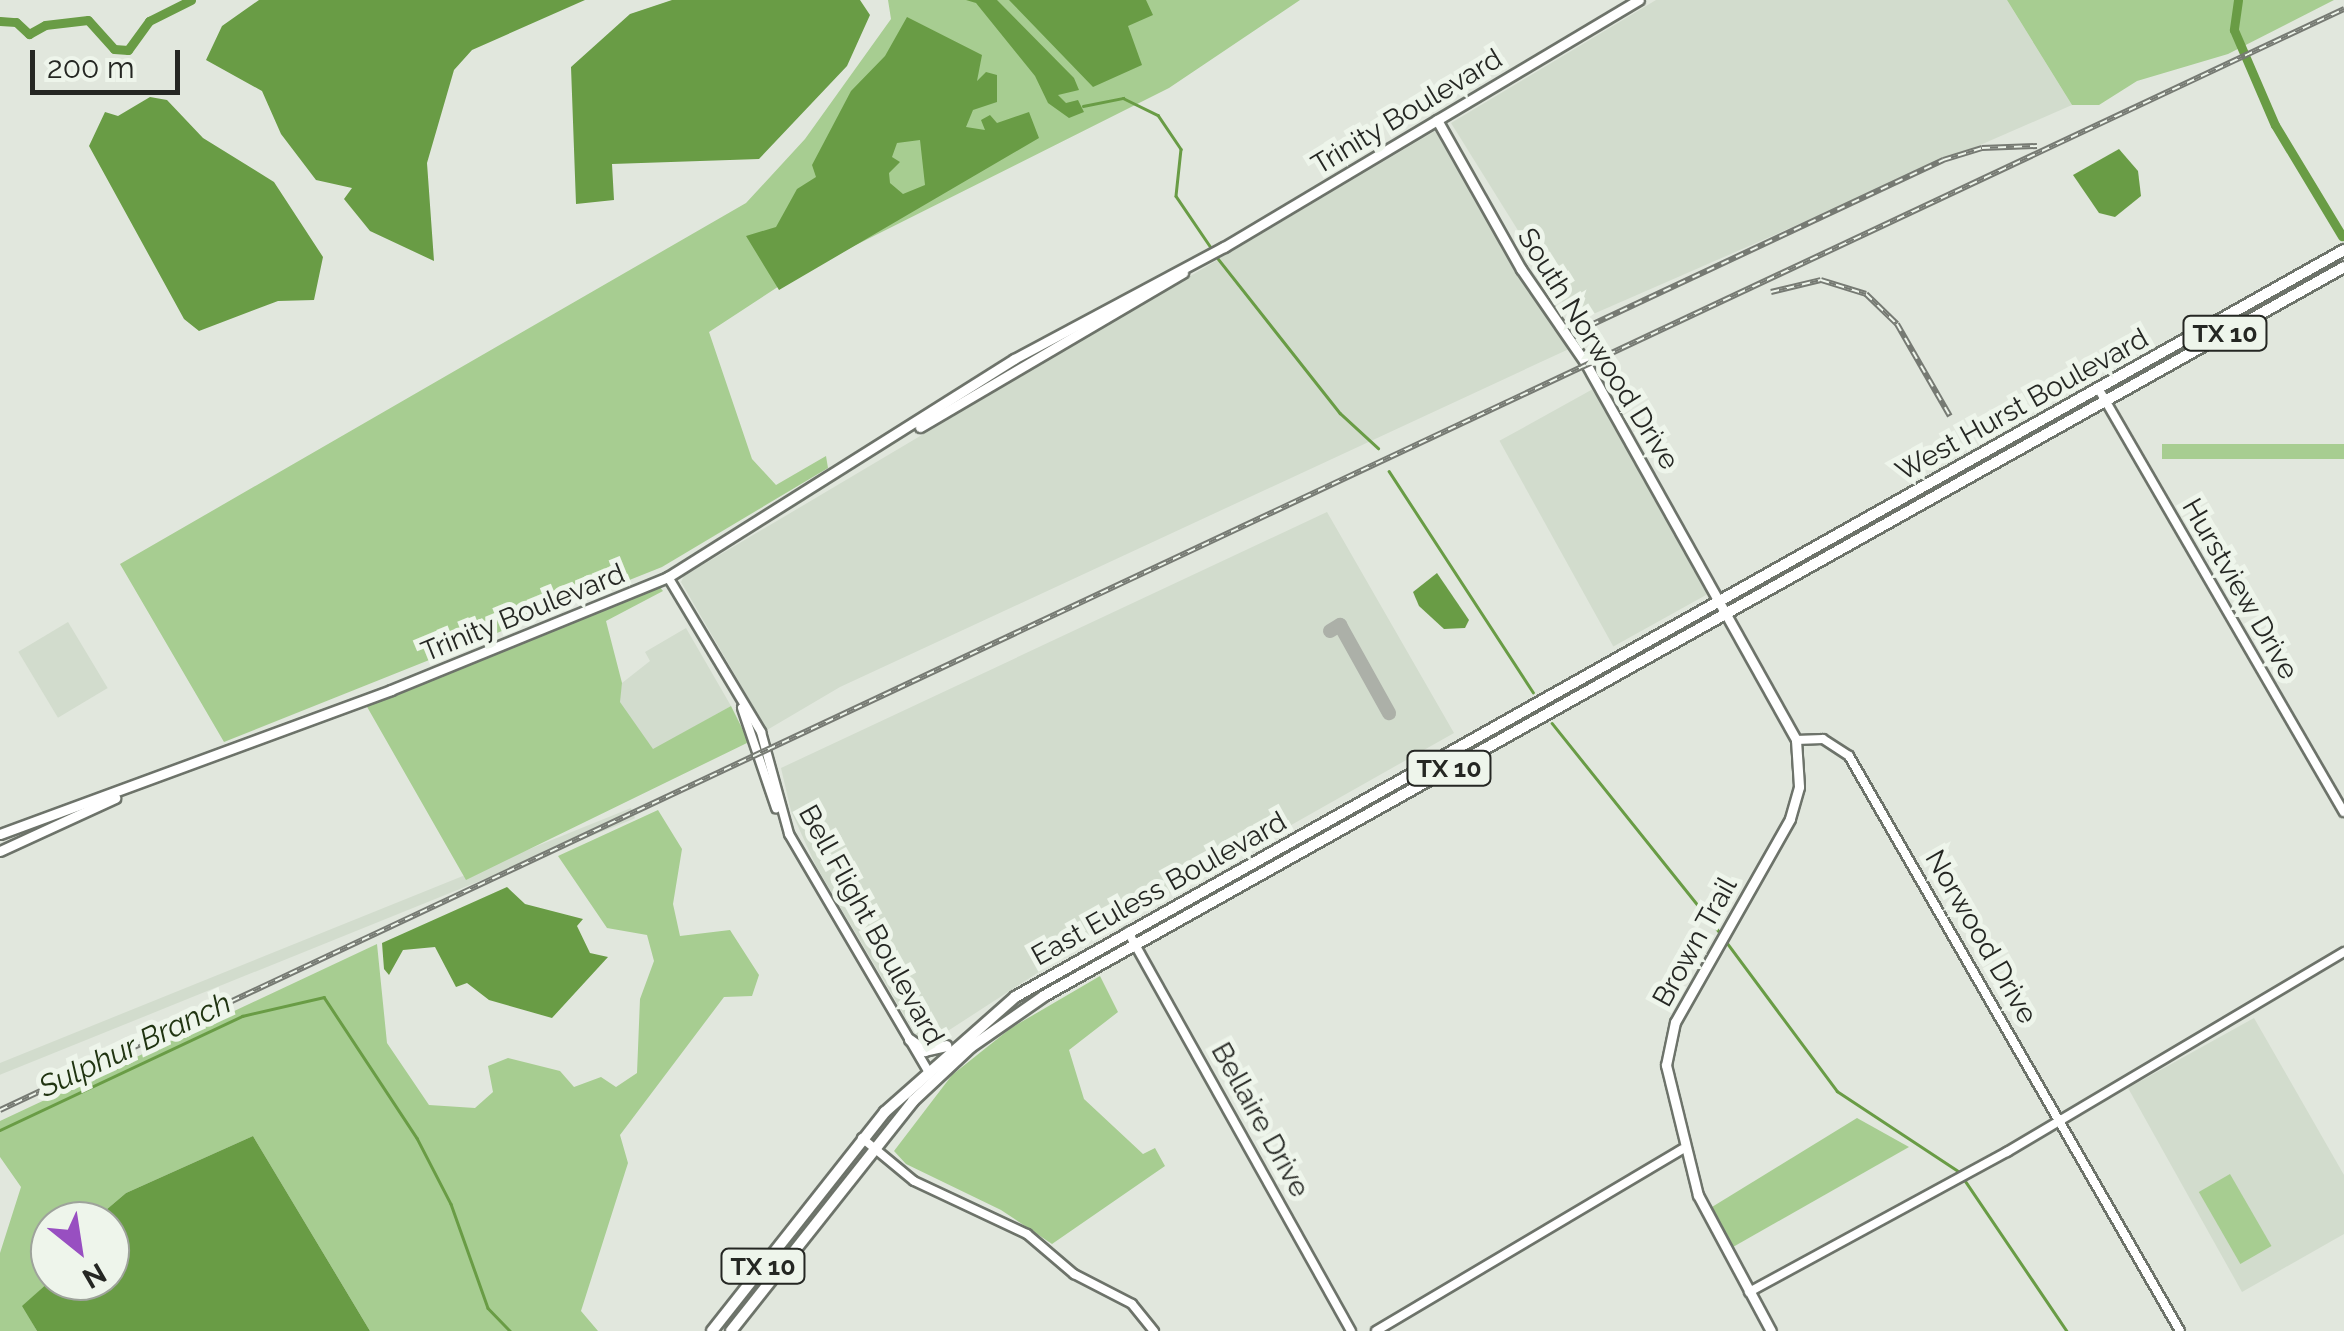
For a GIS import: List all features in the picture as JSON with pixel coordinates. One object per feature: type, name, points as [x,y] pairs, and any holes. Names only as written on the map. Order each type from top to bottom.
[{"type":"main road","name":"Trinity Boulevard","points":[[0,834],[144,783],[668,577],[895,438],[1026,352],[1198,262],[1638,0]]},
{"type":"main road","name":"South Norwood Drive","points":[[1438,120],[1722,600]]},
{"type":"main road","name":"West Hurst Boulevard","points":[[1722,600],[2344,250]]},
{"type":"main road","name":"West Hurst Boulevard","points":[[1728,612],[2344,266]]},
{"type":"main road","points":[[1722,600],[1796,740]]},
{"type":"main road","name":"East Euless Boulevard","points":[[712,1331],[861,1138],[972,1028],[1128,932],[1722,600]]},
{"type":"main road","name":"East Euless Boulevard","points":[[731,1331],[872,1147],[935,1080],[996,1028],[1136,944],[1728,612]]},
{"type":"main road","name":"Brown Trail","points":[[1771,1331],[1707,1216],[1682,1149],[1668,1087],[1668,1041],[1793,810],[1796,740]]},
{"type":"main road","name":"Trinity Boulevard","points":[[0,850],[144,783]]},
{"type":"main road","points":[[910,1040],[934,1051],[972,1028]]},
{"type":"street","name":"Hurstview Drive","points":[[2098,388],[2344,812]]},
{"type":"street","name":"Bell Flight Boulevard","points":[[668,577],[768,750],[780,816],[935,1080]]},
{"type":"street","name":"Norwood Drive","points":[[1796,740],[1823,740],[1850,756],[2180,1331]]},
{"type":"street","name":"Bellaire Drive","points":[[1128,932],[1352,1331]]},
{"type":"street","points":[[1749,1292],[2061,1121],[2344,952]]},
{"type":"street","points":[[861,1138],[914,1181],[1027,1234],[1074,1274],[1132,1304],[1154,1331]]},
{"type":"street","points":[[1376,1331],[1682,1149]]},
{"type":"shaded area","points":[[259,0],[585,0],[472,50],[454,70],[427,163],[434,261],[370,231],[344,199],[352,188],[316,180],[281,134],[262,91],[206,60],[222,26]]},
{"type":"shaded area","points":[[672,0],[860,0],[870,15],[847,66],[759,159],[612,164],[614,200],[576,204],[571,67],[630,14]]},
{"type":"shaded area","points":[[888,0],[1300,0],[1169,88],[796,275],[709,332],[752,459],[776,485],[826,456],[828,468],[662,567],[224,742],[120,564],[746,203],[805,139],[891,19]]},
{"type":"shaded area","points":[[966,0],[997,0],[1074,78],[1079,90],[1058,95],[1066,103],[1078,100],[1084,112],[1069,118],[1048,103],[1035,76],[976,3]]},
{"type":"shaded area","points":[[1009,0],[1146,0],[1153,15],[1128,26],[1142,65],[1093,87]]},
{"type":"shaded area","points":[[1656,0],[2007,0],[2072,105],[1575,322],[1451,123]]},
{"type":"shaded area","points":[[2007,0],[2334,0],[2228,54],[2137,81],[2099,105],[2072,105]]},
{"type":"shaded area","points":[[907,17],[982,55],[977,81],[986,72],[997,75],[997,102],[973,110],[966,127],[985,130],[981,120],[990,115],[997,123],[1029,112],[1039,138],[779,290],[746,236],[776,227],[797,189],[816,177],[812,165],[851,91],[885,56]],"holes":[[[920,140],[925,185],[903,194],[890,183],[889,173],[900,162],[892,157],[897,143]]]},
{"type":"shaded area","points":[[150,97],[167,100],[203,138],[274,182],[323,257],[314,300],[278,301],[199,331],[184,319],[89,146],[105,112],[118,116]]},
{"type":"shaded area","points":[[1435,131],[1569,349],[840,687],[767,730],[681,582],[684,576]]},
{"type":"shaded area","points":[[2119,149],[2138,171],[2141,196],[2115,217],[2099,213],[2073,175]]},
{"type":"shaded area","points":[[1593,389],[1707,595],[1613,646],[1499,441]]},
{"type":"shaded area","points":[[2162,444],[2344,444],[2344,459],[2162,459]]},
{"type":"shaded area","points":[[1327,512],[1454,733],[1093,937],[923,1047],[816,866],[791,811],[781,768]]},
{"type":"shaded area","points":[[1437,573],[1469,620],[1465,628],[1444,629],[1419,606],[1413,592]]},
{"type":"shaded area","points":[[659,586],[663,591],[606,621],[622,683],[620,702],[653,749],[731,706],[749,742],[466,880],[366,705]]},
{"type":"shaded area","points":[[68,622],[108,688],[58,718],[18,652]]},
{"type":"shaded area","points":[[686,628],[731,706],[653,750],[619,702],[622,683],[650,661],[645,652]]},
{"type":"shaded area","points":[[631,808],[635,818],[0,1075],[0,1063]]},
{"type":"shaded area","points":[[658,810],[682,849],[673,904],[680,936],[730,930],[759,975],[752,996],[724,997],[620,1135],[628,1163],[581,1311],[598,1331],[370,1331],[253,1136],[126,1193],[117,1201],[30,1201],[30,1300],[23,1306],[37,1331],[0,1331],[0,1253],[21,1187],[0,1157],[0,1121],[377,944],[387,1043],[429,1105],[475,1108],[493,1092],[488,1066],[508,1058],[560,1071],[574,1087],[601,1077],[616,1087],[637,1073],[640,999],[654,961],[647,935],[607,928],[558,856]]},
{"type":"shaded area","points":[[507,887],[525,904],[583,919],[577,926],[590,953],[608,957],[552,1018],[489,1000],[467,983],[456,987],[435,947],[403,950],[389,975],[384,969],[382,943]]},
{"type":"shaded area","points":[[1100,976],[1118,1012],[1069,1050],[1084,1099],[1143,1154],[1155,1148],[1165,1166],[1052,1244],[1001,1210],[906,1164],[894,1151],[952,1075],[1011,1028]]},
{"type":"shaded area","points":[[2254,1018],[2344,1175],[2344,1234],[2242,1292],[2128,1088]]},
{"type":"shaded area","points":[[1857,1118],[1909,1147],[1733,1247],[1712,1207]]},
{"type":"shaded area","points":[[253,1136],[370,1331],[37,1331],[22,1306],[30,1299],[130,1301],[130,1201],[117,1201],[126,1193]]},
{"type":"shaded area","points":[[2230,1174],[2272,1246],[2240,1264],[2199,1192]]},
{"type":"waterway","points":[[0,21],[16,22],[29,34],[45,25],[88,20],[114,49],[128,50],[149,21],[191,0]]},
{"type":"waterway","points":[[2238,0],[2234,30],[2275,125],[2342,236]]},
{"type":"waterway","points":[[1083,106],[1123,98],[1158,115],[1181,149],[1176,196],[1212,249]]},
{"type":"waterway","points":[[1216,256],[1340,413],[1378,448]]},
{"type":"waterway","points":[[1389,471],[1533,692]]},
{"type":"waterway","points":[[1552,723],[1720,933]]},
{"type":"waterway","points":[[1725,940],[1837,1091],[1960,1172]]},
{"type":"waterway","name":"Sulphur Branch","points":[[0,1130],[242,1016],[324,997],[417,1138],[451,1204],[488,1308],[510,1331]]},
{"type":"waterway","points":[[1964,1179],[2067,1331]]},
{"type":"taxiway","points":[[1330,631],[1340,625],[1389,713]]},
{"type":"railway","points":[[0,1110],[2344,9]]},
{"type":"railway","points":[[1591,325],[1943,160],[1982,148],[2037,146]]},
{"type":"railway","points":[[1771,292],[1821,280],[1866,294],[1897,324],[1950,416]]}]
